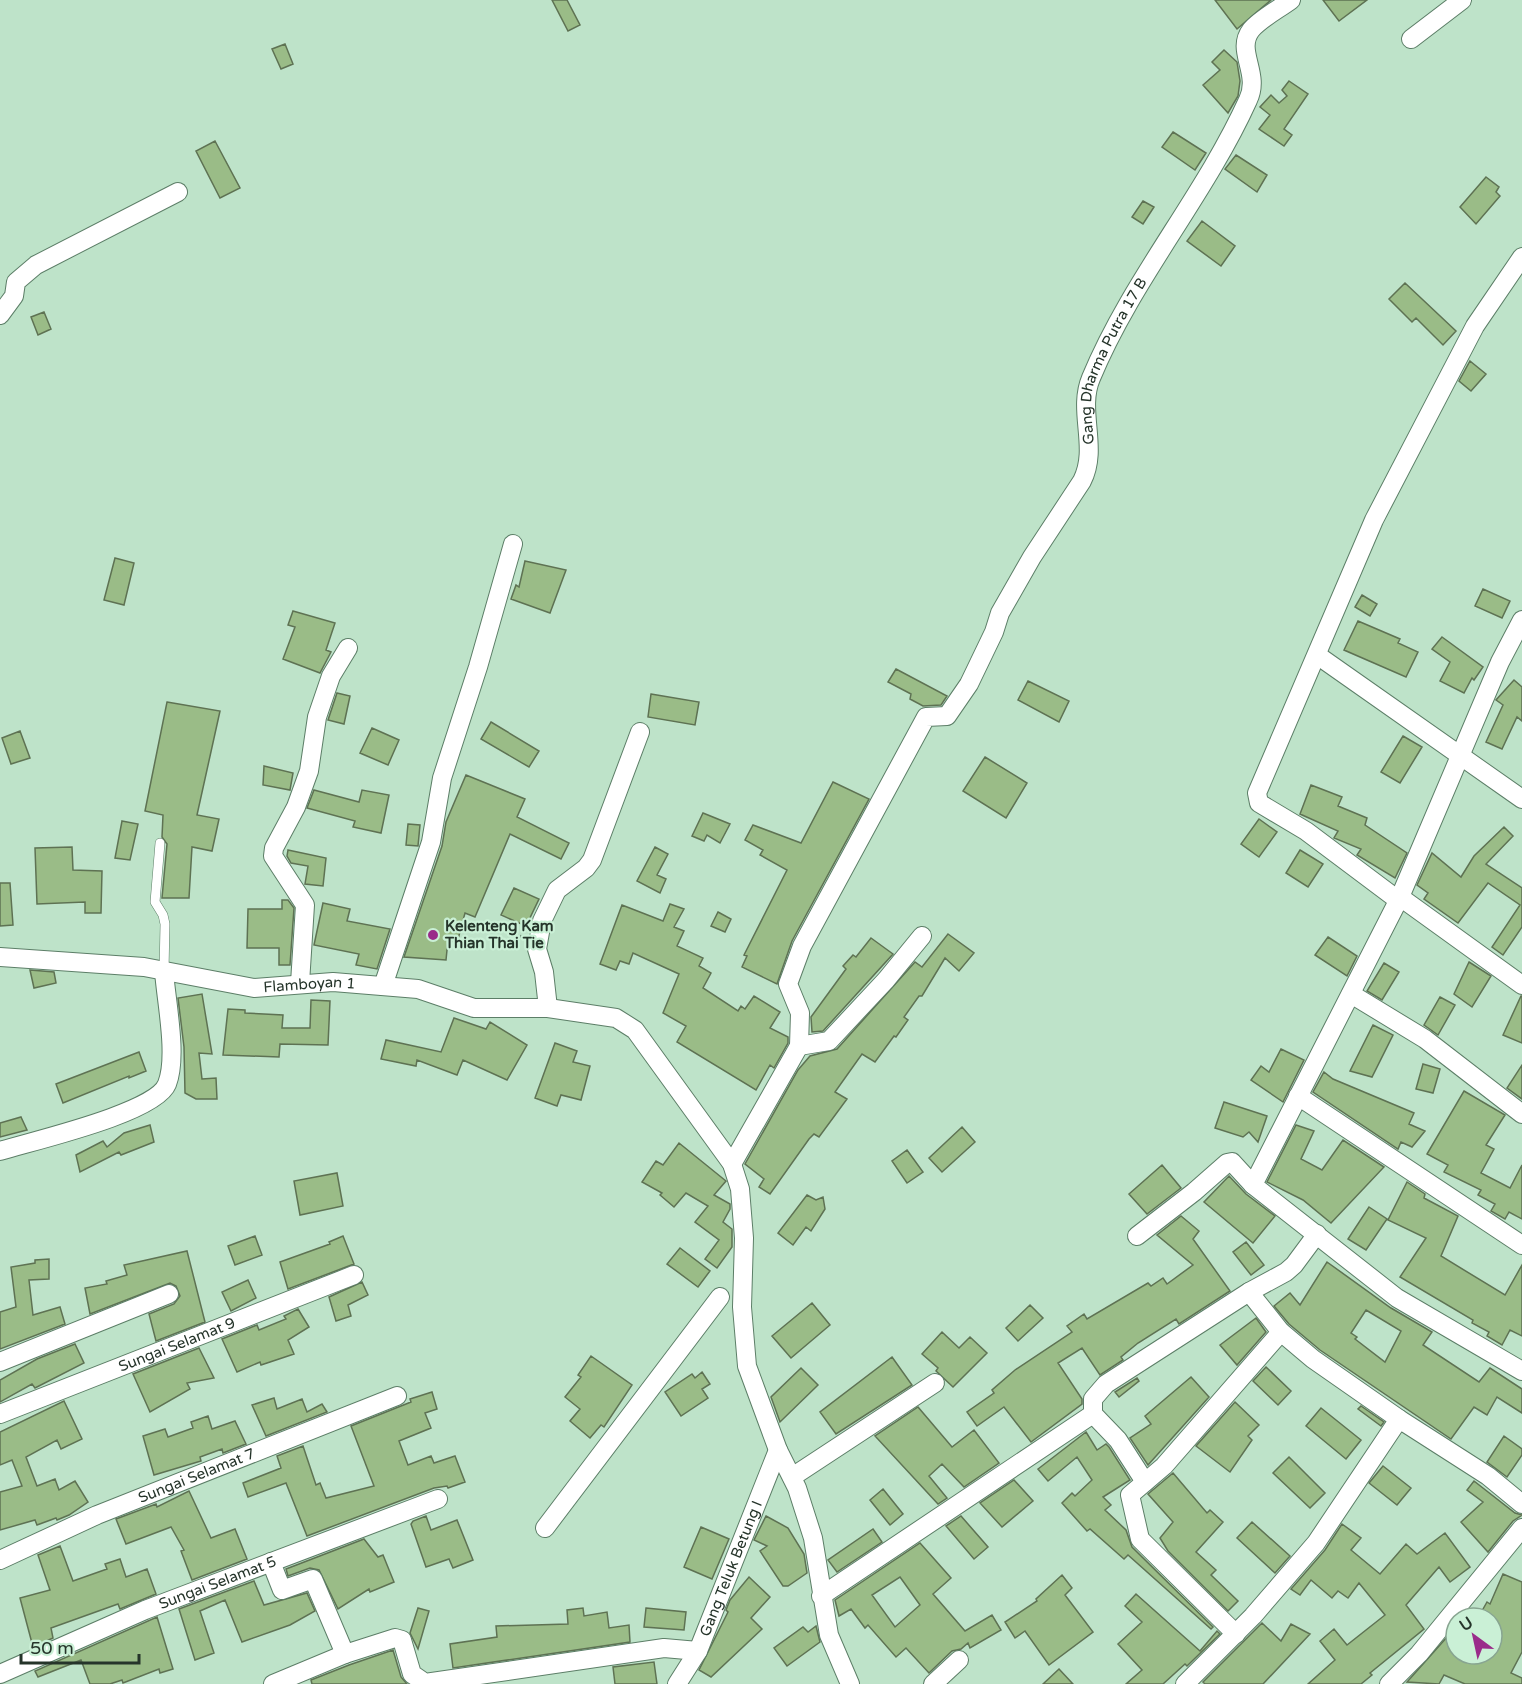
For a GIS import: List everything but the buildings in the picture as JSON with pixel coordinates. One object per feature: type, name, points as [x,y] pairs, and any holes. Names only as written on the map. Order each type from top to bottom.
[{"type":"street","name":"Gang Dharma Putra 17 B","points":[[799,1046],[800,1013],[788,984],[789,975],[872,814],[926,717],[947,716],[969,684],[994,632],[1000,613],[1037,548],[1082,481],[1088,466],[1090,443],[1086,415],[1090,379],[1143,280],[1216,161],[1249,98],[1254,83],[1245,53],[1251,30],[1291,0]]},
{"type":"street","points":[[1411,39],[1462,0]]},
{"type":"street","points":[[0,315],[15,296],[16,282],[36,265],[178,192]]},
{"type":"street","points":[[1522,257],[1474,326],[1374,520],[1257,793],[1259,803],[1306,831],[1522,986]]},
{"type":"street","points":[[383,986],[431,842],[442,778],[475,678],[513,544]]},
{"type":"street","points":[[1253,1185],[1399,899],[1500,662],[1522,620]]},
{"type":"street","points":[[300,983],[305,905],[276,863],[273,856],[274,848],[296,807],[309,771],[323,699],[331,676],[348,648]]},
{"type":"street","points":[[1317,655],[1522,799]]},
{"type":"street","points":[[548,1008],[544,972],[537,949],[542,921],[557,890],[586,868],[592,860],[639,732]]},
{"type":"street","points":[[850,1684],[829,1635],[813,1538],[792,1477],[778,1450],[747,1366],[742,1307],[744,1238],[741,1189],[732,1164],[799,1046],[829,1041],[886,981],[922,936]]},
{"type":"street","name":"Flamboyan 1","points":[[0,957],[144,967],[254,988],[300,983],[418,989],[474,1008],[548,1008],[616,1018],[635,1030],[649,1046],[732,1164]]},
{"type":"street","points":[[0,1152],[105,1119],[154,1099],[162,1093],[168,1083],[171,1060],[164,971]]},
{"type":"street","points":[[1351,993],[1425,1039],[1522,1114]]},
{"type":"street","points":[[1298,1096],[1522,1245]]},
{"type":"street","points":[[1137,1236],[1227,1163],[1232,1162],[1253,1185],[1397,1298],[1522,1371]]},
{"type":"street","points":[[1145,1482],[1118,1440],[1093,1413],[1093,1399],[1106,1384],[1294,1265],[1317,1234]]},
{"type":"street","name":"Sungai Selamat 9","points":[[0,1414],[354,1275]]},
{"type":"street","points":[[1249,1292],[1281,1332],[1313,1359],[1399,1419],[1488,1476],[1522,1504]]},
{"type":"street","points":[[545,1528],[716,1293],[742,1307]]},
{"type":"street","points":[[0,1362],[169,1294]]},
{"type":"street","points":[[1236,1634],[1140,1539],[1130,1495],[1164,1466],[1234,1389],[1281,1332]]},
{"type":"street","points":[[792,1477],[935,1383]]},
{"type":"street","name":"Sungai Selamat 7","points":[[0,1560],[97,1515],[397,1396]]},
{"type":"street","points":[[821,1596],[1093,1413]]},
{"type":"street","points":[[1193,1682],[1316,1543],[1399,1419]]},
{"type":"street","name":"Gang Teluk Betung I","points":[[677,1684],[698,1651],[778,1450]]},
{"type":"street","name":"Sungai Selamat 5","points":[[0,1674],[145,1610],[438,1499]]},
{"type":"street","points":[[1389,1684],[1419,1654],[1522,1528]]},
{"type":"street","points":[[271,1563],[282,1590],[314,1578],[345,1654]]},
{"type":"street","points":[[273,1684],[345,1654],[399,1638],[411,1674],[425,1683],[664,1648],[698,1651]]},
{"type":"street","points":[[933,1684],[959,1660]]},
{"type":"lane","points":[[160,843],[155,902],[163,915],[165,924],[164,971]]},
{"type":"place","name":"Kelenteng Kam Thian Thai Tie","points":[[433,935]]}]
